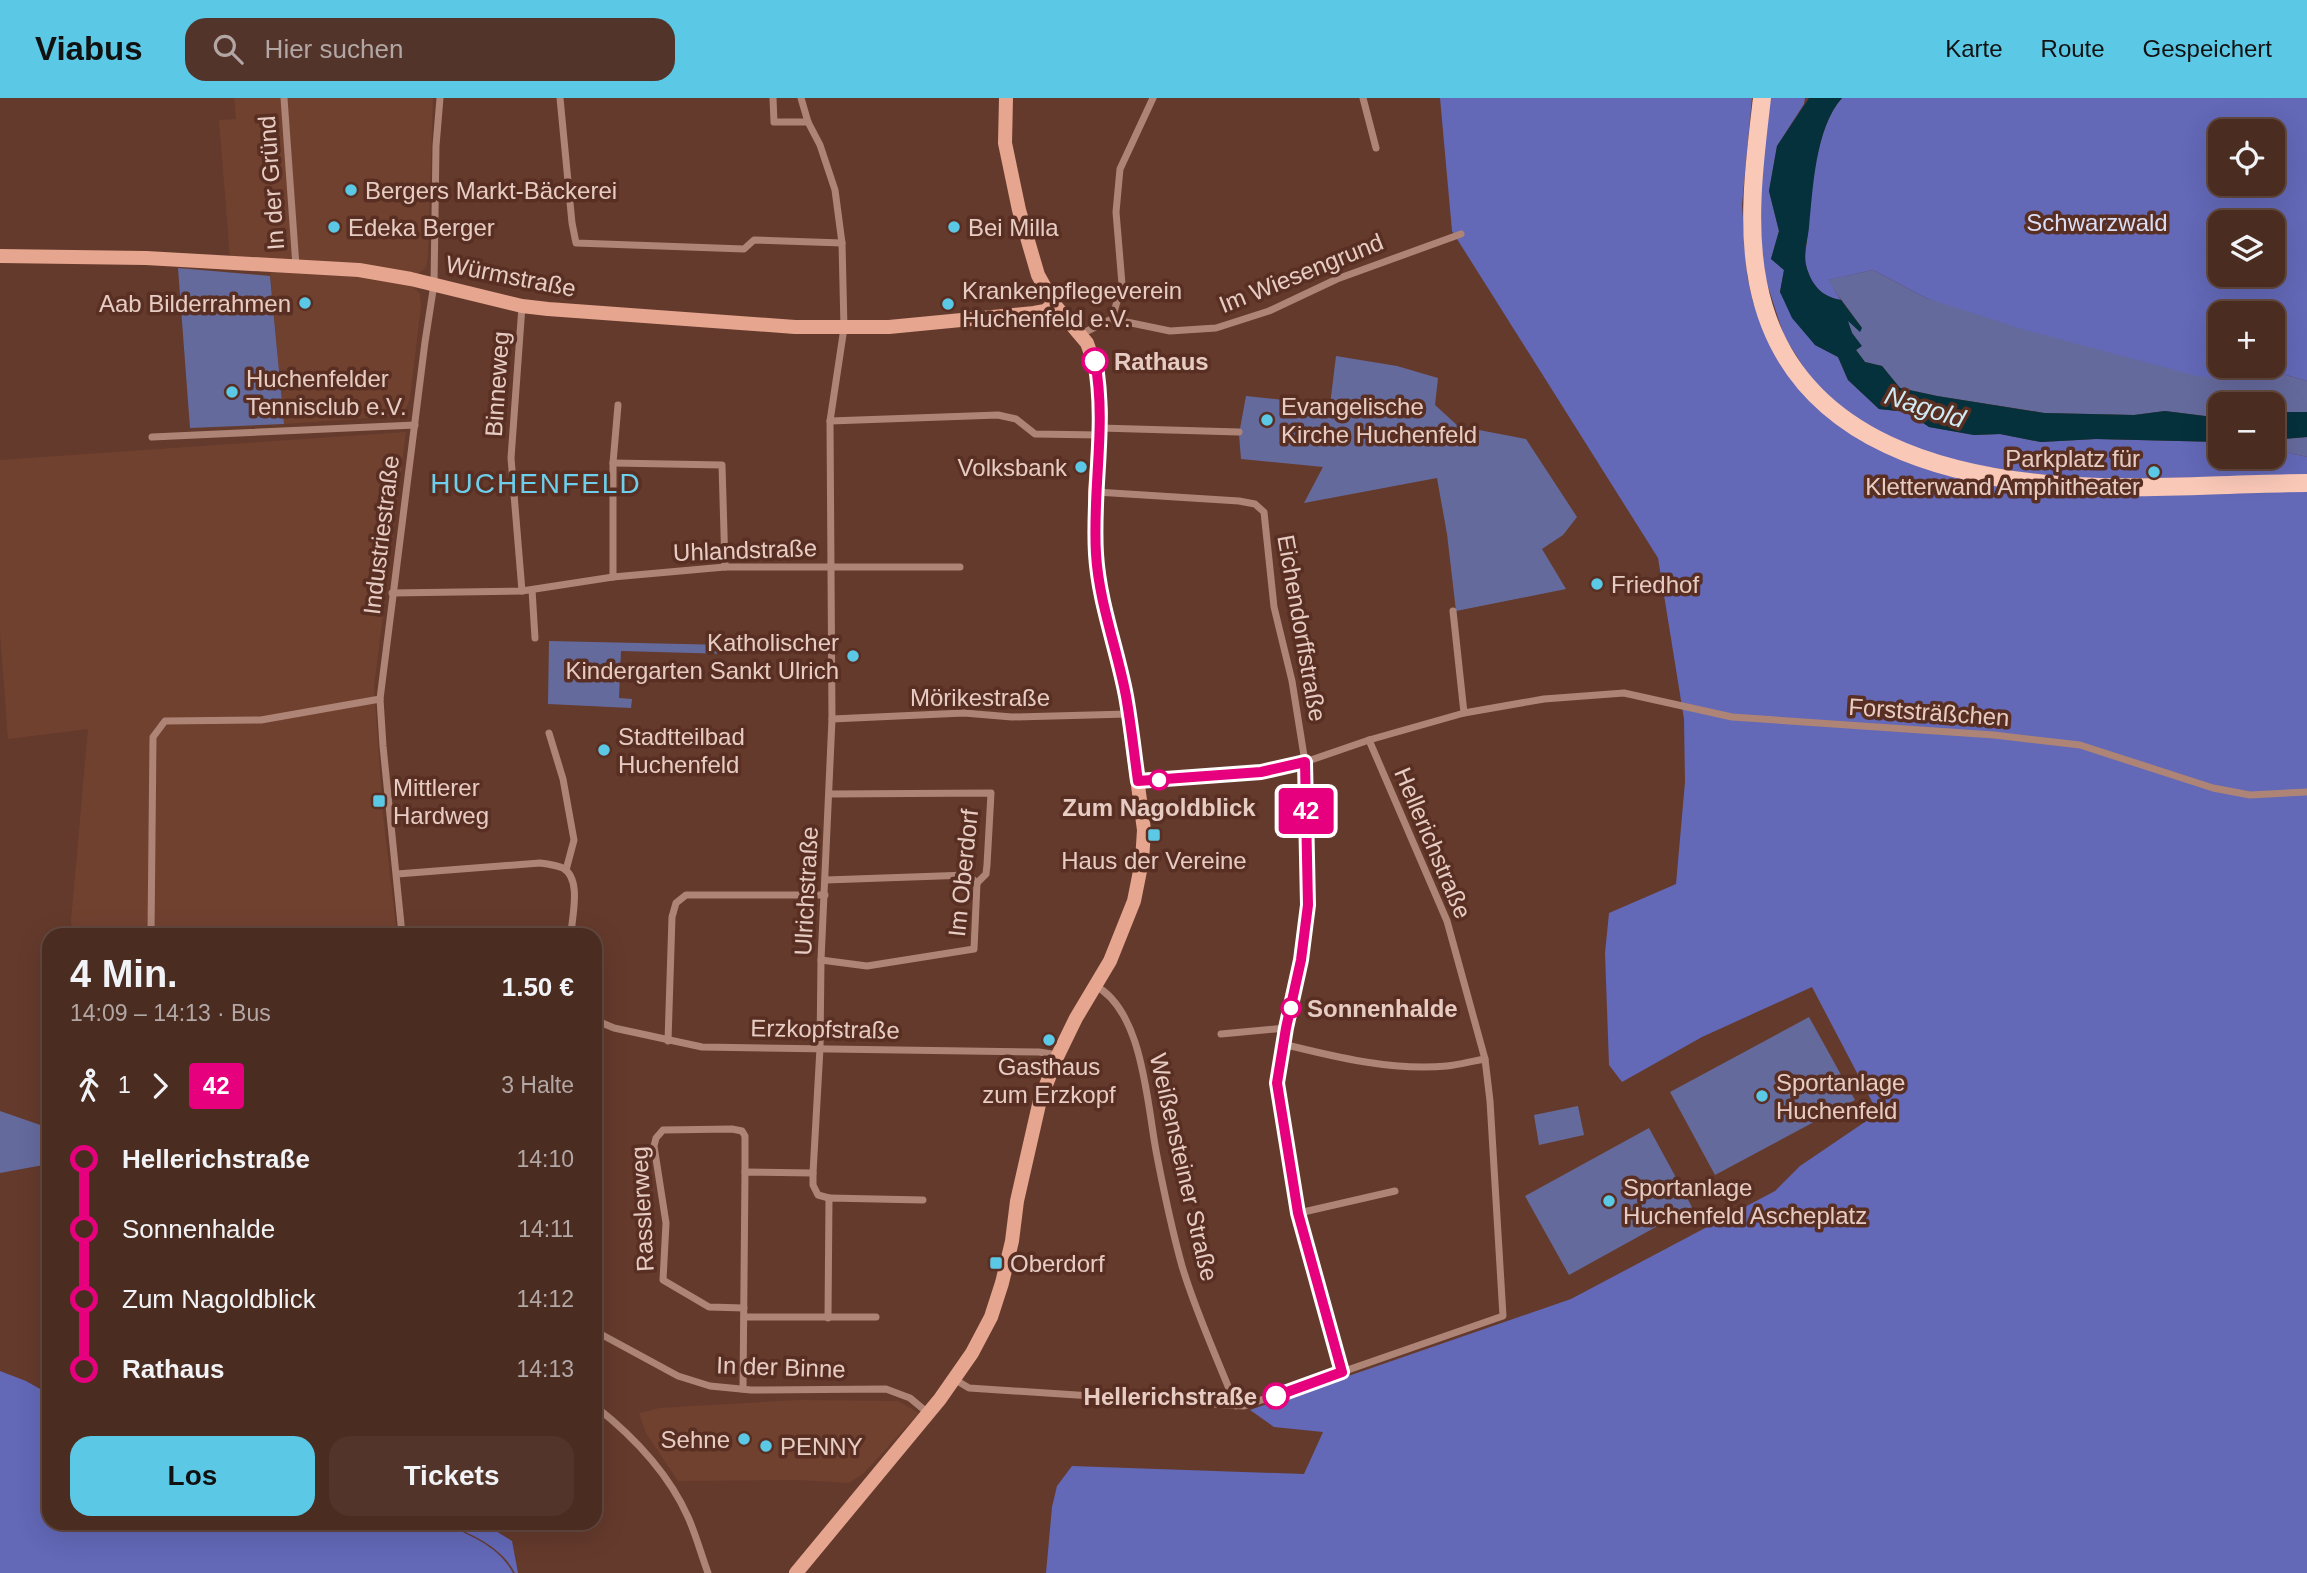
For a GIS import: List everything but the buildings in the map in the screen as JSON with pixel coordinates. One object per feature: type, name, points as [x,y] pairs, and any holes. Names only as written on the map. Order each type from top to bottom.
[{"type":"main road","points":[[796,1573],[929,1413],[972,1353],[991,1317],[1002,1283],[1040,1100],[1058,1055],[1094,985],[1110,961],[1134,901],[1142,860],[1143,830],[1126,696],[1102,599],[1096,555],[1095,492],[1100,395],[1094,358],[1081,334],[1054,304],[1038,275],[1019,210],[1005,143],[1006,98]]},
{"type":"main road","points":[[1762,98],[1753,220],[1756,270],[1761,296],[1777,340],[1798,374],[1844,421],[1887,445],[1930,462],[2034,482],[2101,487],[2307,483]]},
{"type":"main road","name":"Würmstraße","points":[[0,256],[146,258],[359,270],[435,284],[522,306],[795,327],[939,323],[1034,313],[1045,311],[1054,304]]},
{"type":"street","name":"In der Gründ","points":[[284,98],[296,266]]},
{"type":"street","name":"Industriestraße","points":[[402,928],[380,699],[428,319],[435,284],[436,146],[440,98]]},
{"type":"street","points":[[560,98],[576,243],[744,248],[754,240],[842,243]]},
{"type":"street","points":[[773,98],[774,122],[808,122]]},
{"type":"street","name":"Ulrichstraße","points":[[802,98],[808,122],[820,145],[835,190],[842,243],[844,327],[830,421],[832,719],[813,1173]]},
{"type":"street","points":[[1081,334],[1112,319],[1122,284],[1116,212],[1120,169],[1153,98]]},
{"type":"street","points":[[1363,98],[1376,148]]},
{"type":"street","name":"Im Wiesengrund","points":[[1112,319],[1170,331],[1216,328],[1269,311],[1338,279],[1461,234]]},
{"type":"street","name":"Binneweg","points":[[522,306],[511,458],[522,591]]},
{"type":"street","points":[[612,577],[613,463],[618,405]]},
{"type":"street","points":[[830,421],[999,415],[1016,419],[1035,434],[1240,432]]},
{"type":"street","points":[[152,437],[415,425]]},
{"type":"street","points":[[613,463],[722,465],[725,567]]},
{"type":"street","name":"Eichendorffstraße","points":[[1095,492],[1239,501],[1255,504],[1264,512],[1274,607],[1292,681],[1305,762],[1308,905],[1301,960],[1277,1083],[1298,1213],[1342,1372]]},
{"type":"street","name":"Uhlandstraße","points":[[393,593],[522,591],[612,577],[725,567],[960,567]]},
{"type":"street","points":[[533,590],[535,638]]},
{"type":"street","points":[[1138,781],[1261,772],[1305,762],[1369,740],[1464,713],[1453,611]]},
{"type":"street","name":"Forststräßchen","points":[[1464,713],[1544,699],[1624,693],[1732,717],[1994,735],[2080,745],[2213,788],[2250,795],[2307,792]]},
{"type":"street","points":[[151,928],[153,737],[166,721],[261,720],[380,699]]},
{"type":"street","name":"Mörikestraße","points":[[832,719],[964,713],[1012,717],[1128,714]]},
{"type":"street","points":[[550,733],[563,779],[574,840],[566,870],[574,884],[570,928]]},
{"type":"street","name":"Hellerichstraße","points":[[954,1379],[969,1388],[1236,1406],[1255,1403],[1503,1316],[1485,1059],[1447,921],[1369,740]]},
{"type":"street","name":"Im Oberdorf","points":[[821,960],[867,966],[974,949],[977,883],[986,874],[991,793],[830,794]]},
{"type":"street","points":[[397,874],[540,863],[566,870]]},
{"type":"street","points":[[826,880],[968,875],[977,883]]},
{"type":"street","points":[[667,1041],[672,917],[676,903],[686,895],[825,895]]},
{"type":"street","name":"Weißensteiner Straße","points":[[1094,985],[1115,1002],[1137,1049],[1157,1157],[1182,1266],[1236,1406]]},
{"type":"street","name":"Erzkopfstraße","points":[[602,1023],[702,1048],[1039,1052],[1058,1055]]},
{"type":"street","points":[[1221,1034],[1286,1028]]},
{"type":"street","points":[[1283,1044],[1343,1058],[1397,1065],[1446,1066],[1485,1059]]},
{"type":"street","name":"Rasslerweg","points":[[744,1312],[709,1307],[663,1280],[666,1223],[654,1146],[656,1138],[663,1130],[742,1131],[745,1136],[745,1172]]},
{"type":"street","points":[[743,1389],[745,1172],[813,1173],[813,1185],[818,1195],[829,1198],[923,1200]]},
{"type":"street","points":[[1298,1213],[1395,1191]]},
{"type":"street","points":[[828,1318],[829,1198]]},
{"type":"street","points":[[744,1312],[828,1318],[876,1317]]},
{"type":"street","name":"In der Binne","points":[[602,1335],[678,1376],[710,1386],[743,1389],[886,1389],[910,1398],[929,1413]]},
{"type":"street","points":[[602,1412],[626,1431],[664,1475],[687,1516],[708,1573]]},
{"type":"shaded area","points":[[234,98],[433,98],[428,255],[426,268],[418,274],[414,288],[420,294],[421,306],[410,398],[406,409],[398,416],[284,424],[269,259],[230,257],[219,120],[236,119]]},
{"type":"shaded area","points":[[178,268],[270,276],[284,424],[190,428]]},
{"type":"shaded area","points":[[1873,270],[1926,298],[2208,373],[2208,378],[2285,378],[2285,375],[2307,381],[2307,412],[2285,412],[2285,392],[2208,392],[2208,416],[2165,411],[2134,415],[2045,413],[1900,388],[1882,366],[1865,362],[1856,350],[1861,346],[1847,319],[1862,328],[1827,280]]},
{"type":"shaded area","points":[[1336,356],[1397,366],[1438,378],[1435,405],[1458,426],[1526,439],[1577,517],[1563,535],[1542,549],[1566,589],[1456,611],[1437,478],[1304,503],[1323,467],[1241,459],[1239,434],[1246,396],[1330,405]]},
{"type":"shaded area","points":[[406,432],[374,686],[383,815],[396,928],[72,928],[88,729],[8,739],[0,632],[0,460]]},
{"type":"shaded area","points":[[2307,437],[2307,457],[2285,452],[2285,439]]},
{"type":"shaded area","points":[[549,641],[728,645],[728,654],[621,651],[619,698],[632,699],[631,708],[548,704]]},
{"type":"shaded area","name":"Sportanlage Huchenfeld","points":[[1809,1017],[1855,1100],[1715,1175],[1670,1092]]},
{"type":"shaded area","points":[[1578,1106],[1584,1135],[1539,1145],[1534,1115]]},
{"type":"shaded area","points":[[0,1111],[42,1126],[42,1165],[0,1173]]},
{"type":"shaded area","name":"Sportanlage Huchenfeld Ascheplatz","points":[[1649,1128],[1692,1207],[1569,1275],[1525,1196]]},
{"type":"shaded area","points":[[798,1400],[898,1401],[919,1413],[864,1473],[849,1483],[798,1480],[678,1481],[646,1433],[639,1413],[659,1408]]},
{"type":"green space","points":[[1440,98],[1752,98],[1742,205],[1747,275],[1753,302],[1765,331],[1824,412],[1978,478],[2307,489],[2307,1573],[1046,1573],[1052,1507],[1057,1486],[1072,1466],[1304,1474],[1323,1432],[1274,1427],[1250,1410],[1267,1404],[1270,1409],[1280,1405],[1279,1400],[1571,1299],[1775,1191],[1800,1166],[1878,1113],[1812,987],[1702,1037],[1622,1082],[1609,1065],[1605,953],[1609,913],[1676,884],[1685,782],[1684,719],[1658,558],[1452,231]]},
{"type":"green space","points":[[1767,98],[1805,98],[1804,104],[1777,146],[1769,191],[1779,231],[1771,259],[1784,270],[1780,292],[1815,345],[1838,357],[1848,380],[1879,409],[1907,412],[1929,427],[1974,435],[2000,434],[2041,442],[2096,439],[2208,442],[2208,469],[2285,469],[2285,452],[2307,457],[2307,476],[2093,479],[2026,473],[1964,463],[1908,448],[1847,414],[1816,387],[1784,336],[1762,268],[1759,222]]},
{"type":"green space","name":"Schwarzwald","points":[[1842,98],[2307,98],[2307,381],[2285,375],[2285,301],[2208,301],[2208,377],[2025,330],[1926,298],[1873,270],[1828,280],[1841,300],[1828,296],[1818,289],[1811,278],[1805,257],[1816,162],[1826,126]]},
{"type":"green space","points":[[0,1371],[42,1390],[42,1530],[458,1530],[492,1548],[513,1573],[0,1573]]},
{"type":"green space","points":[[461,1530],[494,1530],[512,1541],[518,1573],[515,1573],[494,1548]]},
{"type":"water","name":"Nagold","points":[[1809,98],[1842,98],[1826,125],[1821,142],[1814,177],[1805,261],[1818,289],[1841,300],[1862,328],[1860,332],[1848,321],[1852,333],[1862,346],[1856,350],[1865,362],[1882,366],[1900,388],[2044,413],[2134,415],[2165,411],[2208,416],[2208,442],[2096,439],[2041,442],[2000,434],[1974,435],[1929,427],[1907,412],[1879,409],[1848,380],[1838,357],[1815,345],[1792,318],[1780,292],[1784,270],[1771,259],[1779,231],[1769,191],[1777,146]]},
{"type":"water","points":[[2285,412],[2307,412],[2307,437],[2285,439]]},
{"type":"bus line","name":"42","points":[[1095,361],[1101,412],[1095,492],[1096,555],[1102,599],[1126,696],[1138,781],[1261,772],[1305,762],[1308,905],[1301,960],[1277,1083],[1298,1213],[1342,1372],[1276,1396]]},
{"type":"place","name":"Bergers Markt-Bäckerei","points":[[351,190]]},
{"type":"place","name":"Edeka Berger","points":[[334,227]]},
{"type":"place","name":"Bei Milla","points":[[954,227]]},
{"type":"place","name":"Aab Bilderrahmen","points":[[305,303]]},
{"type":"place","name":"Krankenpflegeverein Huchenfeld e.V.","points":[[948,304]]},
{"type":"place","name":"Rathaus","points":[[1095,361]]},
{"type":"place","name":"Huchenfelder Tennisclub e.V.","points":[[232,392]]},
{"type":"place","name":"Evangelische Kirche Huchenfeld","points":[[1267,420]]},
{"type":"place","name":"Volksbank","points":[[1081,467]]},
{"type":"place","name":"Parkplatz für Kletterwand Amphitheater","points":[[2154,472]]},
{"type":"place","name":"Friedhof","points":[[1597,584]]},
{"type":"place","name":"Katholischer Kindergarten Sankt Ulrich","points":[[853,656]]},
{"type":"place","name":"Stadtteilbad Huchenfeld","points":[[604,750]]},
{"type":"place","name":"Zum Nagoldblick","points":[[1159,780]]},
{"type":"place","name":"Mittlerer Hardweg","points":[[379,801]]},
{"type":"place","name":"Haus der Vereine","points":[[1154,835]]},
{"type":"place","name":"Sonnenhalde","points":[[1291,1008]]},
{"type":"place","name":"Gasthaus zum Erzkopf","points":[[1049,1040]]},
{"type":"place","name":"Sportanlage Huchenfeld","points":[[1762,1096]]},
{"type":"place","name":"Sportanlage Huchenfeld Ascheplatz","points":[[1609,1201]]},
{"type":"place","name":"Oberdorf","points":[[996,1263]]},
{"type":"place","name":"Hellerichstraße","points":[[1276,1396]]},
{"type":"place","name":"Sehne","points":[[744,1439]]},
{"type":"place","name":"PENNY","points":[[766,1446]]},
{"type":"district","name":"HUCHENFELD","points":[[536,483]]}]
